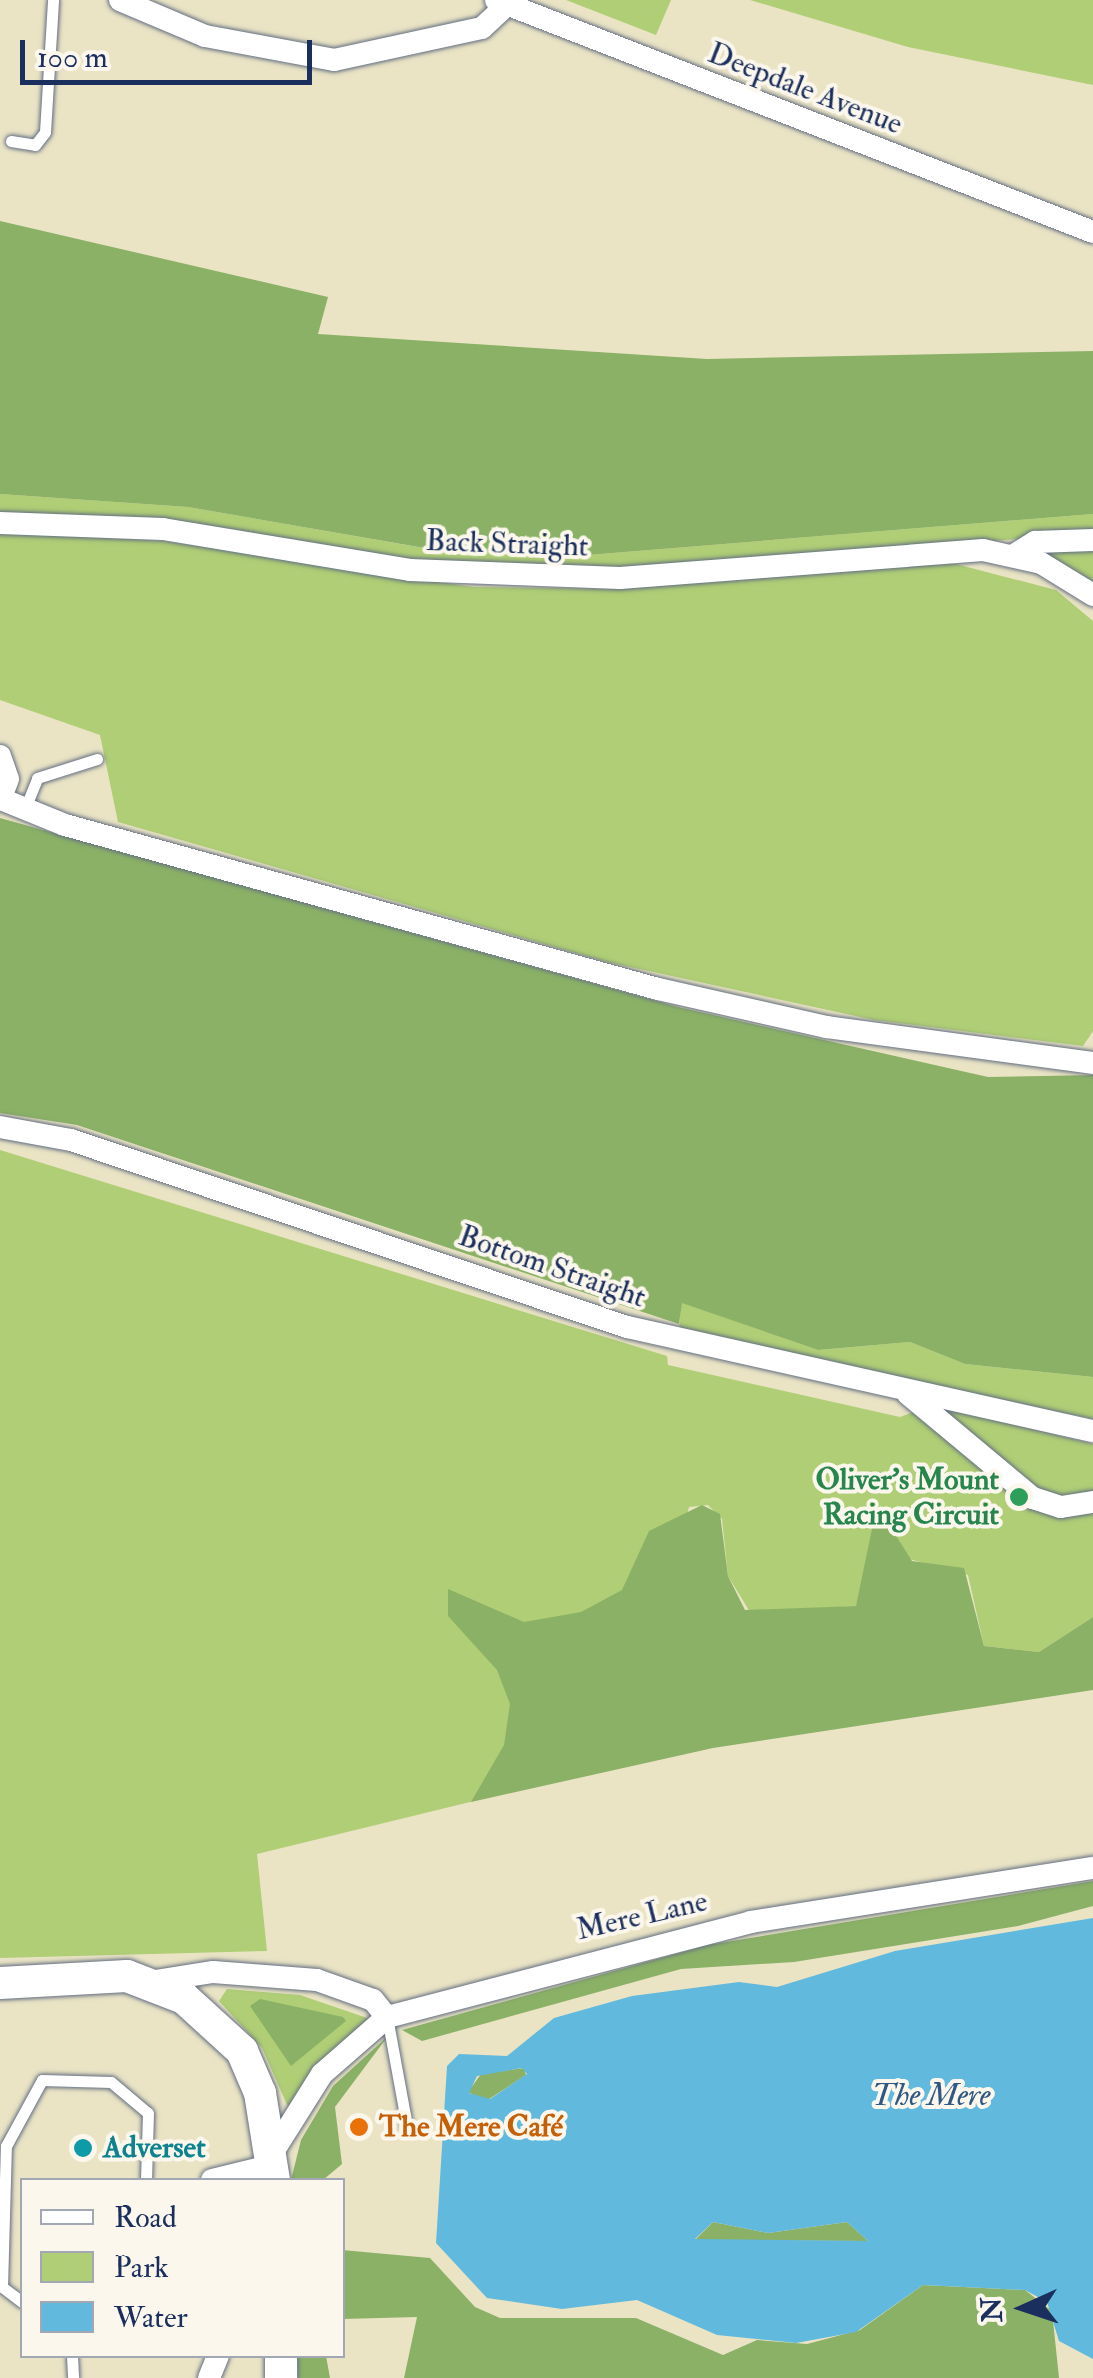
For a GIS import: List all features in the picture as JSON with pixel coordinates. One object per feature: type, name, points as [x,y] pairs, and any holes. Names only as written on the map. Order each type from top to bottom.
[{"type":"main road","points":[[0,1982],[150,1982],[184,1998],[242,2051],[273,2166]]},
{"type":"street","points":[[120,0],[205,36],[334,60],[445,39],[506,2]]},
{"type":"street","name":"Deepdale Avenue","points":[[506,2],[1093,232]]},
{"type":"street","name":"Back Straight","points":[[0,522],[163,530],[474,573],[620,578],[949,551],[1014,555]]},
{"type":"street","points":[[1014,555],[1036,542],[1093,540]]},
{"type":"street","points":[[1014,555],[1093,595]]},
{"type":"street","points":[[0,756],[8,779],[0,800],[24,810],[658,989],[828,1027],[1093,1063]]},
{"type":"street","name":"Bottom Straight","points":[[0,1127],[71,1140],[610,1322],[905,1392],[1093,1431]]},
{"type":"street","points":[[905,1392],[1034,1498],[1062,1507],[1093,1502]]},
{"type":"street","name":"Mere Lane","points":[[273,2166],[322,2074],[387,2017],[733,1926],[1093,1868]]},
{"type":"street","points":[[150,1982],[213,1972],[317,1980],[373,2000],[387,2017]]},
{"type":"street","points":[[221,2178],[273,2166]]},
{"type":"lane","points":[[11,141],[35,145],[45,132],[53,0]]},
{"type":"lane","points":[[24,810],[37,778],[97,759]]},
{"type":"lane","points":[[387,2017],[408,2126]]},
{"type":"lane","points":[[20,2300],[2,2287],[6,2146],[42,2080],[111,2082],[148,2112],[146,2178]]},
{"type":"green space","points":[[566,0],[671,0],[656,35]]},
{"type":"green space","points":[[750,0],[1093,0],[1093,85],[908,47]]},
{"type":"green space","points":[[0,221],[328,297],[318,334],[707,359],[1093,351],[1093,514],[588,555],[430,549],[188,507],[0,494]]},
{"type":"green space","points":[[0,494],[188,507],[429,549],[588,555],[1093,514],[1093,533],[621,571],[409,562],[0,514]]},
{"type":"green space","points":[[0,532],[163,541],[473,587],[622,589],[952,563],[1056,590],[1093,621],[1093,1031],[1083,1046],[874,1020],[607,962],[118,822],[100,735],[0,700]]},
{"type":"green space","points":[[1093,547],[1093,584],[1048,555],[1048,551]]},
{"type":"green space","points":[[0,818],[678,1007],[988,1077],[1093,1075],[1093,1377],[965,1364],[910,1342],[818,1350],[682,1303],[679,1324],[77,1125],[0,1113]]},
{"type":"green space","points":[[0,1150],[667,1356],[668,1365],[900,1417],[933,1405],[1093,1444],[1093,1617],[1039,1652],[984,1646],[968,1575],[909,1559],[883,1519],[856,1606],[750,1612],[728,1576],[722,1519],[708,1505],[689,1507],[618,1766],[257,1854],[267,1951],[0,1958]]},
{"type":"green space","points":[[681,1302],[818,1350],[910,1342],[965,1364],[1093,1377],[1093,1419],[679,1332]]},
{"type":"green space","points":[[702,1505],[720,1514],[728,1576],[745,1610],[856,1606],[873,1524],[886,1520],[912,1561],[964,1568],[984,1646],[1039,1652],[1093,1617],[1093,1690],[713,1748],[471,1802],[504,1745],[510,1704],[497,1670],[448,1616],[448,1589],[524,1622],[581,1612],[622,1590],[649,1531]]},
{"type":"green space","points":[[1093,1881],[1093,1906],[1018,1926],[794,1962],[681,1969],[422,2041],[402,2030],[708,1945]]},
{"type":"green space","points":[[227,1989],[300,1995],[370,2019],[288,2107],[262,2048],[219,2001]]},
{"type":"green space","points":[[260,1999],[343,2017],[346,2021],[291,2066],[250,2006]]},
{"type":"green space","points":[[388,2036],[335,2107],[342,2164],[325,2178],[292,2178],[301,2140],[333,2086]]},
{"type":"green space","points":[[524,2068],[526,2075],[486,2101],[468,2092],[481,2074]]},
{"type":"green space","points":[[713,2222],[768,2233],[847,2222],[868,2241],[695,2240]]},
{"type":"green space","points":[[345,2250],[430,2258],[475,2307],[500,2318],[636,2318],[723,2355],[757,2340],[807,2344],[860,2330],[923,2285],[1025,2290],[1052,2311],[1059,2378],[404,2378],[417,2317],[345,2319]]},
{"type":"green space","points":[[297,2358],[326,2358],[330,2378],[298,2378]]},
{"type":"water","name":"The Mere","points":[[1093,1918],[1093,2359],[1059,2341],[1047,2302],[1025,2290],[923,2285],[856,2332],[796,2343],[717,2335],[637,2300],[562,2309],[487,2298],[436,2243],[447,2066],[459,2054],[507,2056],[554,2018],[632,1996],[739,1982],[777,1987],[895,1951]],"holes":[[[522,2068],[527,2074],[490,2099],[469,2093],[477,2076]],[[713,2222],[768,2233],[847,2222],[868,2241],[695,2239]]]},
{"type":"place","name":"Oliver's Mount Racing Circuit","points":[[1019,1497]]},
{"type":"place","name":"The Mere Café","points":[[359,2127]]},
{"type":"place","name":"Adverset","points":[[83,2148]]}]
